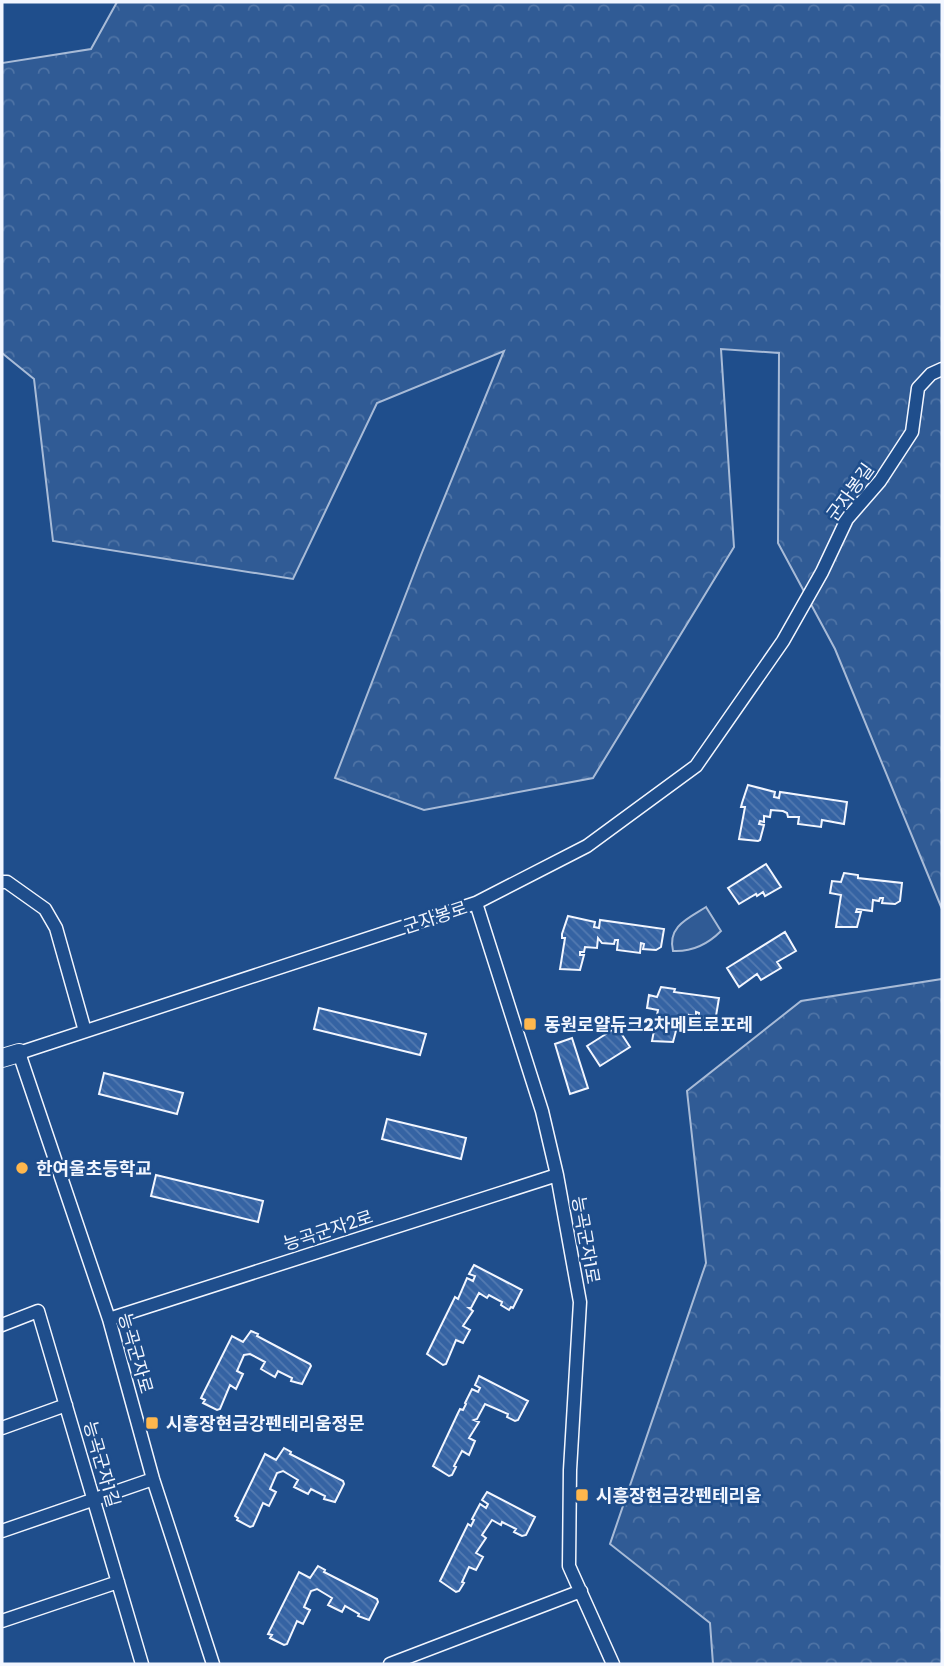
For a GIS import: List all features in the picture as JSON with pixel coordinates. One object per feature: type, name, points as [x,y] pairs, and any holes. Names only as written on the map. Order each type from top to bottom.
[{"type":"street","name":"군자봉길","points":[[783,641],[848,519],[880,481],[912,432],[918,388],[931,374],[942,369]]},
{"type":"street","name":"군자봉로","points":[[10,1055],[476,903],[587,846],[696,766],[783,641]]},
{"type":"street","points":[[2,882],[8,882],[45,909],[56,928],[85,1031]]},
{"type":"street","name":"능곡군자1로","points":[[476,903],[542,1111],[557,1175],[580,1302],[570,1470],[569,1566],[614,1664]]},
{"type":"street","name":"능곡군자로","points":[[10,1055],[109,1319],[153,1479],[213,1664]]},
{"type":"street","name":"능곡군자2로","points":[[109,1319],[557,1175]]},
{"type":"street","name":"능곡군자1길","points":[[2,1325],[38,1311],[118,1582],[139,1664]]},
{"type":"street","points":[[2,1428],[66,1405]]},
{"type":"street","points":[[2,1531],[153,1479]]},
{"type":"street","points":[[2,1620],[118,1582]]},
{"type":"street","points":[[390,1664],[581,1591]]},
{"type":"green space","points":[[117,2],[942,2],[942,909],[835,649],[778,543],[779,353],[721,349],[734,547],[593,778],[424,810],[335,778],[421,555],[504,351],[377,403],[293,579],[53,541],[34,379],[2,353],[2,63],[91,49]]},
{"type":"green space","points":[[706,907],[721,931],[700,946],[673,951],[672,942],[676,929]]},
{"type":"green space","points":[[942,979],[942,1664],[713,1664],[710,1623],[610,1544],[706,1263],[687,1091],[801,1001]]},
{"type":"building","points":[[748,785],[775,792],[774,797],[779,798],[780,792],[847,802],[844,824],[822,820],[821,827],[798,824],[799,817],[788,817],[783,811],[771,810],[770,817],[764,816],[764,822],[760,821],[759,824],[764,825],[760,840],[739,839],[745,807],[741,807]]},
{"type":"building","points":[[766,864],[781,887],[765,896],[763,892],[757,896],[756,894],[739,904],[728,888]]},
{"type":"building","points":[[844,873],[858,875],[858,878],[902,883],[900,901],[895,904],[882,903],[883,898],[879,901],[873,900],[872,911],[857,909],[856,912],[861,912],[857,927],[836,927],[841,895],[830,893],[832,881],[841,882]]},
{"type":"building","points":[[568,916],[595,922],[594,927],[599,928],[600,920],[664,929],[661,947],[656,950],[643,949],[644,944],[641,943],[640,953],[617,950],[618,940],[615,940],[614,944],[602,943],[598,938],[597,948],[585,947],[584,952],[580,952],[580,955],[584,955],[580,970],[560,969],[565,938],[562,938],[562,934]]},
{"type":"building","points":[[785,932],[796,951],[777,962],[781,968],[761,980],[757,974],[739,987],[727,968]]},
{"type":"building","points":[[661,987],[675,989],[674,992],[719,998],[716,1016],[711,1019],[699,1017],[696,1012],[696,1016],[689,1015],[688,1026],[673,1024],[677,1027],[673,1042],[652,1041],[658,1010],[647,1008],[649,995],[657,997]]},
{"type":"building","points":[[319,1008],[426,1034],[420,1055],[314,1029]]},
{"type":"building","points":[[617,1027],[630,1047],[600,1066],[587,1046]]},
{"type":"building","points":[[572,1038],[588,1088],[570,1094],[555,1044]]},
{"type":"building","points":[[104,1073],[183,1093],[177,1114],[99,1094]]},
{"type":"building","points":[[387,1119],[466,1138],[461,1159],[382,1139]]},
{"type":"building","points":[[156,1175],[263,1201],[258,1222],[151,1196]]},
{"type":"building","points":[[474,1265],[522,1290],[513,1308],[509,1310],[501,1305],[502,1302],[479,1293],[469,1308],[473,1311],[463,1326],[470,1330],[463,1343],[456,1340],[446,1364],[443,1365],[427,1354],[455,1297],[458,1299],[467,1278],[473,1281],[475,1276],[469,1274]]},
{"type":"building","points":[[251,1331],[310,1364],[302,1384],[291,1381],[292,1378],[278,1371],[275,1377],[261,1369],[265,1362],[250,1354],[244,1355],[237,1371],[243,1374],[236,1389],[230,1385],[220,1409],[203,1403],[205,1400],[201,1398],[232,1336],[243,1342]]},
{"type":"building","points":[[479,1376],[528,1401],[515,1421],[507,1417],[508,1414],[485,1404],[474,1420],[479,1422],[469,1438],[475,1441],[469,1455],[462,1451],[452,1475],[449,1476],[433,1466],[472,1389],[478,1392],[480,1388],[475,1385]]},
{"type":"building","points":[[284,1448],[344,1484],[335,1502],[324,1499],[325,1496],[311,1489],[308,1494],[294,1487],[298,1480],[283,1471],[277,1473],[270,1489],[276,1492],[269,1506],[263,1503],[253,1526],[250,1527],[235,1516],[265,1454],[276,1460]]},
{"type":"building","points":[[487,1492],[535,1517],[526,1535],[522,1536],[514,1532],[516,1529],[492,1520],[482,1535],[486,1538],[476,1553],[483,1557],[476,1570],[469,1567],[462,1582],[464,1583],[456,1592],[440,1581],[468,1524],[471,1526],[480,1504],[486,1508],[488,1504],[482,1500]]},
{"type":"building","points":[[318,1566],[325,1570],[324,1572],[377,1599],[369,1620],[345,1606],[342,1612],[328,1605],[332,1598],[317,1589],[311,1591],[304,1607],[310,1610],[303,1624],[297,1621],[287,1644],[270,1638],[272,1635],[268,1634],[299,1572],[310,1578]]},
{"type":"place","name":"동원로얄듀크2차메트로포레","points":[[530,1024]]},
{"type":"place","name":"한여울초등학교","points":[[22,1168]]},
{"type":"place","name":"시흥장현금강펜테리움정문","points":[[152,1423]]},
{"type":"place","name":"시흥장현금강펜테리움","points":[[582,1495]]}]
